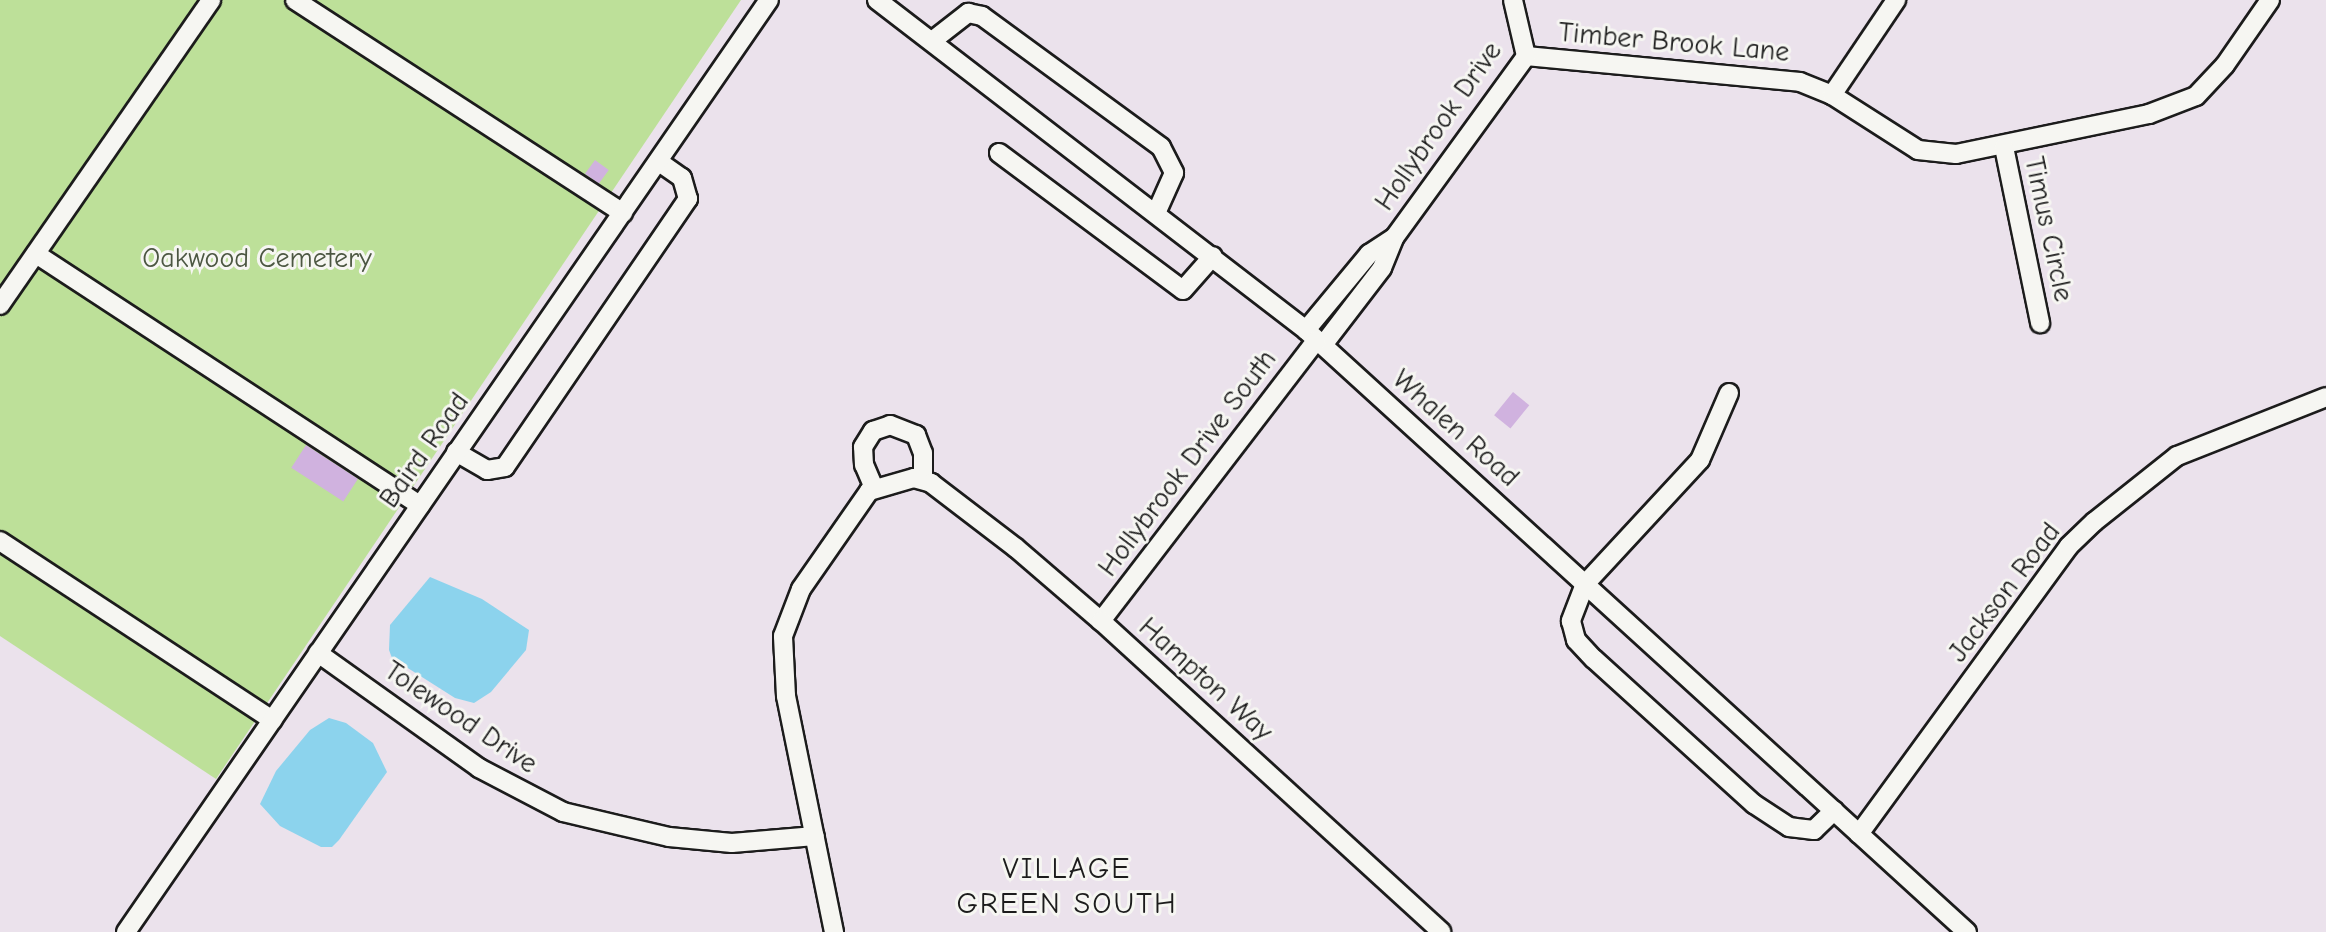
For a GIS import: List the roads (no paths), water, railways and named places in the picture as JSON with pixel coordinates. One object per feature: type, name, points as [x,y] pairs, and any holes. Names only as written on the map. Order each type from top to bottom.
[{"type":"street","points":[[0,305],[211,0]]},
{"type":"street","points":[[295,0],[623,213]]},
{"type":"street","name":"Baird Road","points":[[126,932],[769,0]]},
{"type":"street","name":"Whalen Road","points":[[877,0],[1157,211],[1316,338],[1967,932]]},
{"type":"street","name":"Hollybrook Drive","points":[[1316,338],[1369,254],[1394,238],[1526,56],[1513,0]]},
{"type":"street","points":[[1832,95],[1896,0]]},
{"type":"street","name":"Timber Brook Lane","points":[[1526,56],[1774,77],[1832,95],[1918,150],[1939,154],[2004,147],[2149,114],[2196,96],[2225,65],[2270,0]]},
{"type":"street","points":[[932,41],[968,13],[982,16],[1161,147],[1174,173],[1157,211]]},
{"type":"street","name":"Timus Circle","points":[[2004,147],[2040,323]]},
{"type":"street","points":[[999,153],[1183,290],[1213,256]]},
{"type":"street","points":[[456,452],[487,470],[505,467],[688,199],[682,178],[658,161]]},
{"type":"street","points":[[36,254],[420,505]]},
{"type":"street","name":"Hollybrook Drive South","points":[[1101,621],[1316,338]]},
{"type":"street","points":[[1729,393],[1700,460],[1585,584],[1571,621],[1576,640],[1594,659],[1771,815],[1789,827],[1814,830],[1834,811]]},
{"type":"street","name":"Jackson Road","points":[[1859,834],[2069,546],[2094,522],[2177,456],[2326,397]]},
{"type":"street","points":[[834,932],[786,696],[783,636],[801,589],[874,488],[923,478],[923,453],[916,435],[890,425],[873,431],[863,447],[864,465],[874,488]]},
{"type":"street","name":"Hampton Way","points":[[923,478],[1101,621],[1441,932]]},
{"type":"street","points":[[0,541],[272,720]]},
{"type":"street","name":"Tolewood Drive","points":[[318,653],[479,768],[563,812],[669,837],[732,843],[815,836]]},
{"type":"water","points":[[430,577],[482,599],[529,630],[526,650],[491,692],[474,703],[455,698],[392,658],[389,650],[390,625]]},
{"type":"water","points":[[329,718],[346,723],[373,743],[387,772],[339,840],[332,847],[321,847],[280,826],[260,804],[276,771],[310,730]]},
{"type":"district","name":"VILLAGE GREEN SOUTH","points":[[1067,886]]},
{"type":"park label","name":"Oakwood Cemetery","points":[[257,258]]}]
